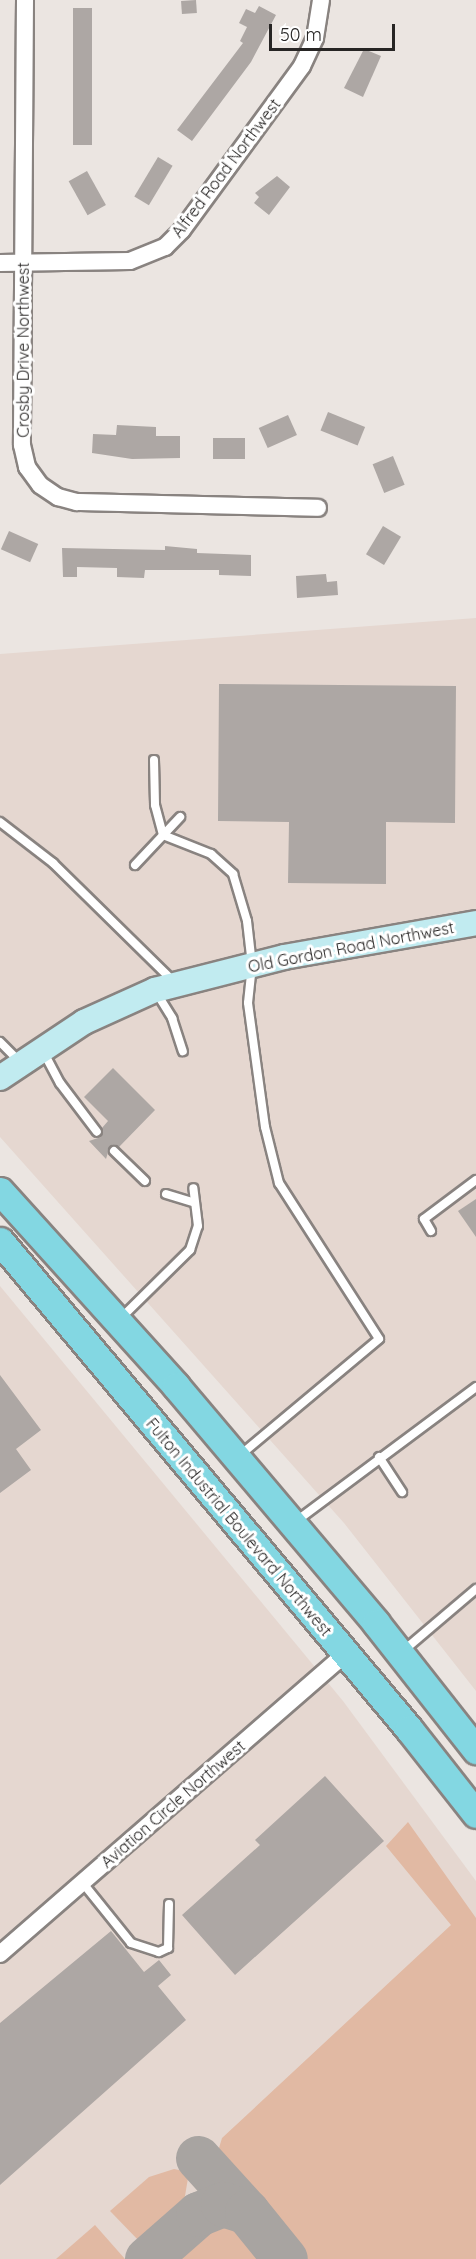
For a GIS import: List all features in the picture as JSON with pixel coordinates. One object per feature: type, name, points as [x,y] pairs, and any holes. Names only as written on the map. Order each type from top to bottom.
[{"type":"main road","name":"Old Gordon Road Northwest","points":[[0,1078],[109,1008],[165,988],[252,965],[476,923]]},
{"type":"main road","points":[[0,1191],[118,1320],[237,1458],[400,1653],[476,1750]]},
{"type":"main road","name":"Fulton Industrial Boulevard Northwest","points":[[0,1241],[346,1653],[476,1814]]},
{"type":"street","name":"Crosby Drive Northwest","points":[[25,0],[22,445],[27,467],[39,485],[58,497],[77,502],[318,508]]},
{"type":"street","name":"Alfred Road Northwest","points":[[0,263],[130,261],[165,247],[182,230],[302,66],[315,38],[321,0]]},
{"type":"street","name":"Aviation Circle Northwest","points":[[0,1954],[346,1653]]},
{"type":"lane","points":[[154,760],[155,805],[163,835]]},
{"type":"lane","points":[[135,865],[180,817]]},
{"type":"lane","points":[[0,822],[53,863],[165,988],[183,1051]]},
{"type":"lane","points":[[163,835],[211,854],[233,874],[248,921],[252,965],[248,1003],[265,1127],[279,1183],[308,1234],[379,1339],[237,1458]]},
{"type":"lane","points":[[0,1042],[22,1063]]},
{"type":"lane","points":[[42,1050],[60,1083],[97,1132]]},
{"type":"lane","points":[[114,1151],[146,1181]]},
{"type":"lane","points":[[431,1231],[424,1220],[476,1180]]},
{"type":"lane","points":[[118,1320],[190,1250],[198,1226],[193,1188]]},
{"type":"lane","points":[[166,1194],[195,1203]]},
{"type":"lane","points":[[293,1524],[379,1457],[476,1387]]},
{"type":"lane","points":[[379,1457],[402,1492]]},
{"type":"lane","points":[[400,1653],[476,1588]]},
{"type":"lane","points":[[82,1882],[131,1943],[159,1952],[168,1948],[169,1904]]},
{"type":"shaded area","points":[[476,618],[476,1691],[344,1523],[0,1137],[0,654]]},
{"type":"shaded area","points":[[0,1286],[343,1701],[476,1881],[476,2259],[0,2259]]},
{"type":"shaded area","points":[[408,1822],[476,1918],[476,2259],[307,2259],[225,2165],[219,2148],[222,2138],[451,1925],[386,1846]]},
{"type":"shaded area","points":[[174,2169],[184,2171],[188,2178],[183,2208],[142,2244],[110,2211],[149,2177]]},
{"type":"shaded area","points":[[216,2221],[235,2225],[253,2246],[257,2259],[172,2259]]},
{"type":"shaded area","points":[[95,2225],[125,2259],[56,2259]]},
{"type":"building","points":[[196,0],[197,13],[182,14],[181,1]]},
{"type":"building","points":[[259,6],[276,15],[251,62],[192,141],[177,130],[243,43],[240,41],[247,27],[239,23],[246,9],[255,13]]},
{"type":"building","points":[[73,8],[92,8],[92,145],[73,145]]},
{"type":"building","points":[[364,49],[381,56],[363,97],[344,88]]},
{"type":"building","points":[[158,157],[173,166],[149,205],[134,196]]},
{"type":"building","points":[[87,171],[106,205],[88,215],[69,181]]},
{"type":"building","points":[[277,176],[290,187],[269,215],[254,203],[259,197],[255,193]]},
{"type":"building","points":[[328,412],[365,427],[358,446],[321,431]]},
{"type":"building","points":[[288,415],[297,435],[268,448],[259,428]]},
{"type":"building","points":[[117,425],[156,427],[156,436],[180,436],[180,458],[132,459],[92,453],[93,434],[116,435]]},
{"type":"building","points":[[213,438],[245,438],[245,459],[213,459]]},
{"type":"building","points":[[393,456],[405,485],[384,493],[373,464]]},
{"type":"building","points":[[383,526],[401,537],[384,565],[366,554]]},
{"type":"building","points":[[9,531],[38,544],[30,562],[1,549]]},
{"type":"building","points":[[165,546],[197,549],[197,553],[251,555],[251,576],[219,575],[219,570],[145,570],[144,578],[117,577],[117,568],[77,567],[77,577],[63,577],[62,548],[165,550]]},
{"type":"building","points":[[326,574],[327,582],[337,581],[338,595],[297,598],[296,576]]},
{"type":"building","points":[[219,684],[456,686],[455,823],[386,822],[386,884],[288,883],[289,822],[218,821]]},
{"type":"building","points":[[113,1068],[155,1110],[119,1147],[110,1146],[106,1159],[89,1141],[101,1137],[102,1128],[108,1121],[84,1097]]},
{"type":"building","points":[[476,1199],[476,1237],[458,1211]]},
{"type":"building","points":[[0,1375],[41,1430],[16,1449],[31,1470],[0,1493]]},
{"type":"building","points":[[325,1776],[384,1841],[235,1975],[182,1915],[260,1845],[255,1840]]},
{"type":"building","points":[[111,1931],[144,1972],[159,1960],[171,1975],[158,1986],[186,2020],[0,2185],[0,2023]]},
{"type":"taxiway","points":[[198,2158],[247,2212]]},
{"type":"taxiway","points":[[147,2259],[198,2214],[223,2204],[247,2212],[285,2259]]}]
